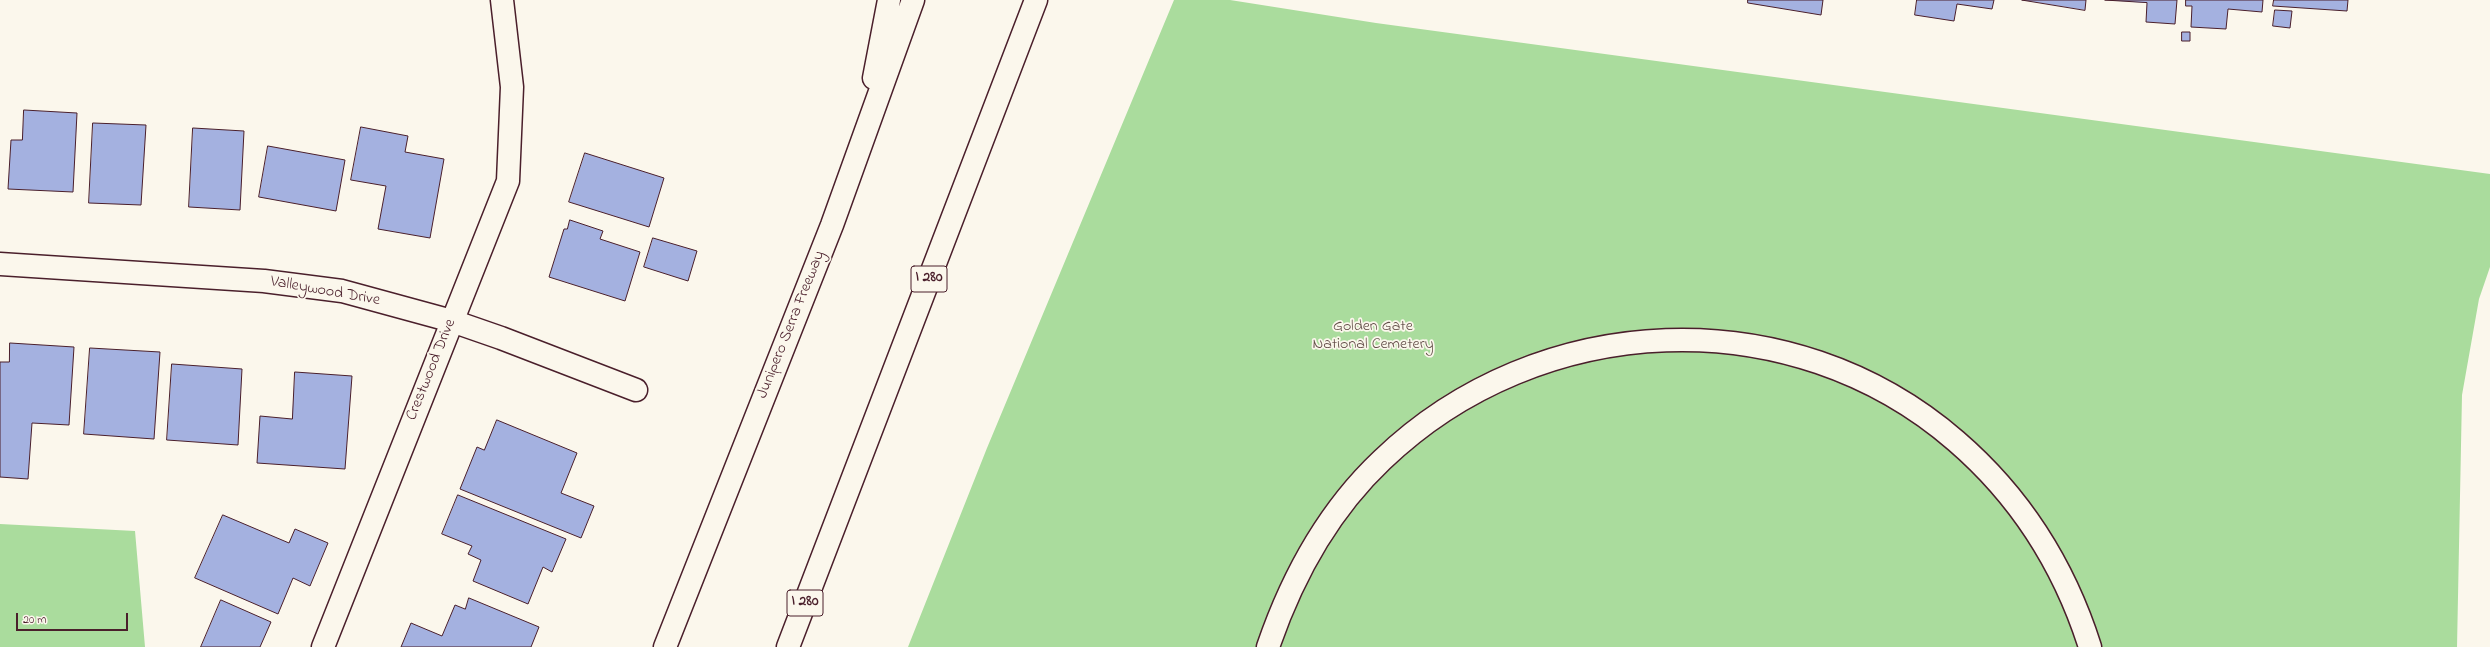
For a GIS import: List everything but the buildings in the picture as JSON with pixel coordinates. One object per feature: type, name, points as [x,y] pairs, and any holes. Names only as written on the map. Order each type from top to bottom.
[{"type":"main road","name":"Crestwood Drive","points":[[323,647],[508,181],[512,87],[502,0]]},
{"type":"main road","points":[[860,150],[889,0]]},
{"type":"main road","name":"Junipero Serra Freeway","points":[[665,647],[860,150],[913,0]]},
{"type":"main road","name":"I 280","points":[[788,647],[1036,0]]},
{"type":"main road","name":"Valleywood Drive","points":[[0,264],[299,284],[364,296],[452,321],[501,338],[636,390]]},
{"type":"main road","points":[[1268,647],[1290,591],[1308,555],[1331,519],[1356,487],[1382,459],[1411,435],[1475,392],[1510,374],[1548,360],[1588,349],[1628,342],[1668,339],[1708,340],[1746,345],[1822,362],[1857,377],[1918,412],[1944,431],[1993,476],[2035,528],[2070,592],[2090,647]]},
{"type":"green space","name":"Golden Gate National Cemetery","points":[[1174,0],[1230,0],[1376,23],[2490,174],[2490,267],[2479,299],[2462,395],[2457,647],[908,647],[987,448]]},
{"type":"green space","points":[[0,524],[135,531],[145,647],[0,647]]}]
